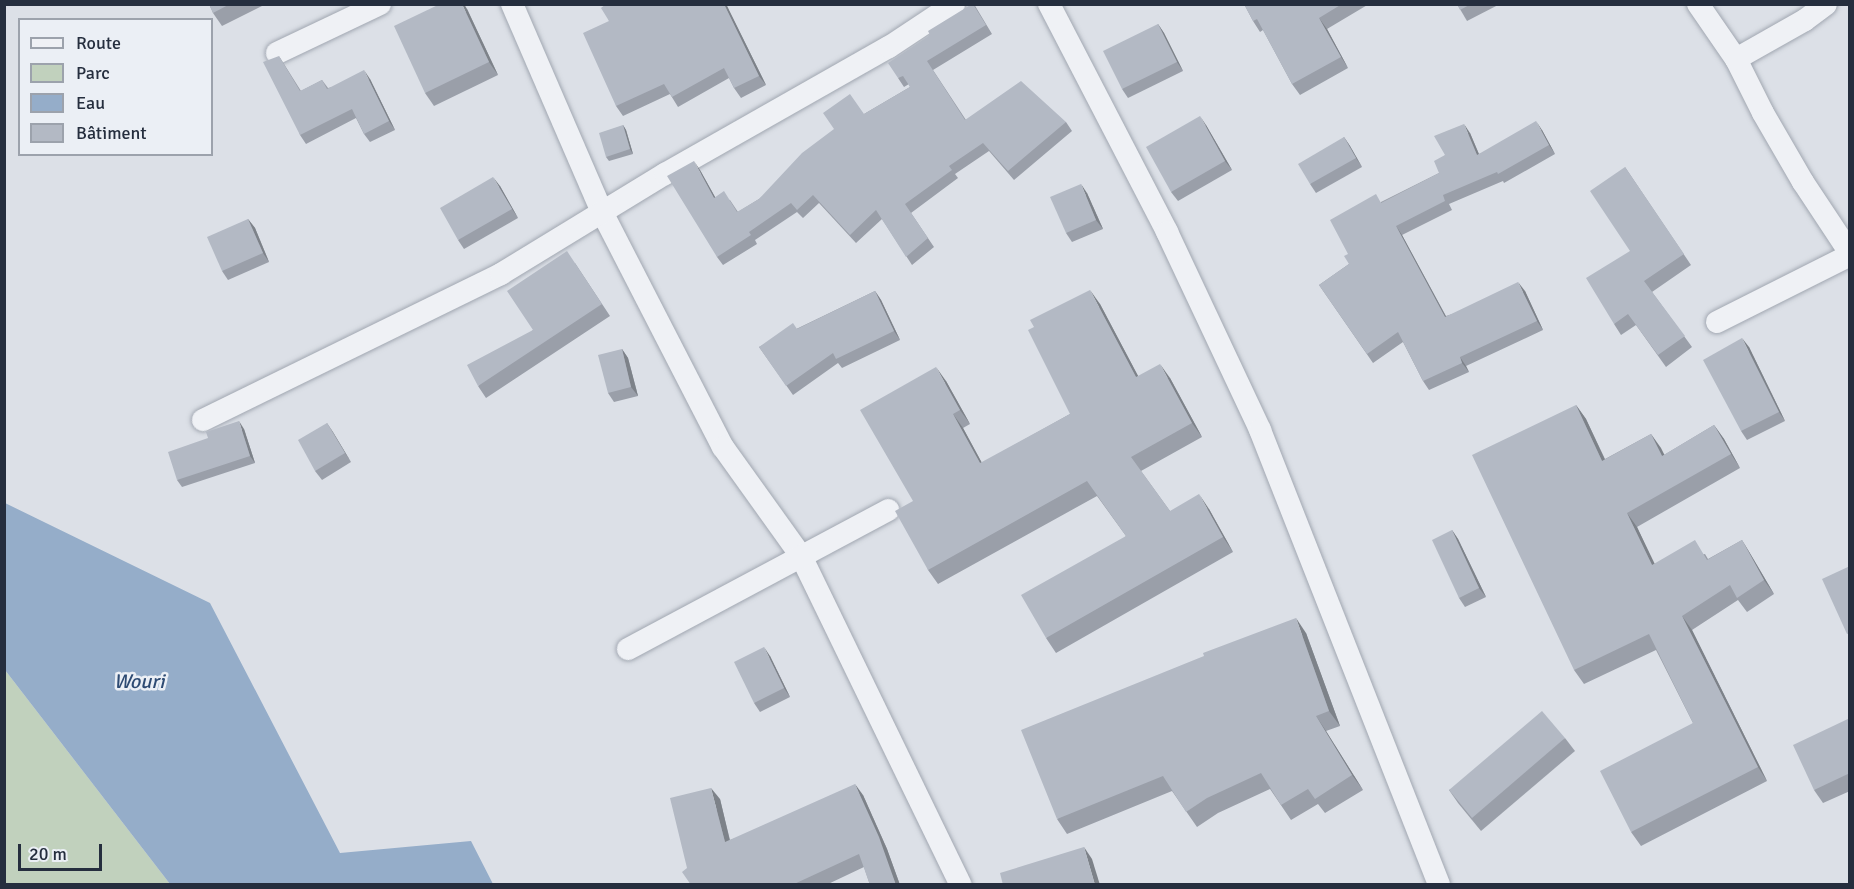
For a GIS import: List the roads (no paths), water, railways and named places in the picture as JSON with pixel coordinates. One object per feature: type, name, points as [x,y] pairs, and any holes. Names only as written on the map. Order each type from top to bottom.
[{"type":"street","points":[[276,53],[380,4]]},
{"type":"street","points":[[512,4],[603,214],[723,447],[801,556],[960,885]]},
{"type":"street","points":[[203,420],[333,358],[416,314],[455,298],[603,214],[665,174],[889,47],[954,4]]},
{"type":"street","points":[[1049,4],[1167,232],[1260,430],[1439,885]]},
{"type":"street","points":[[1698,4],[1737,59],[1774,133],[1850,254],[1717,322]]},
{"type":"street","points":[[1737,59],[1805,20],[1826,4]]},
{"type":"street","points":[[628,649],[888,510]]},
{"type":"water","name":"Wouri","points":[[5,503],[210,603],[340,853],[471,841],[493,884],[170,884],[5,670]]}]
